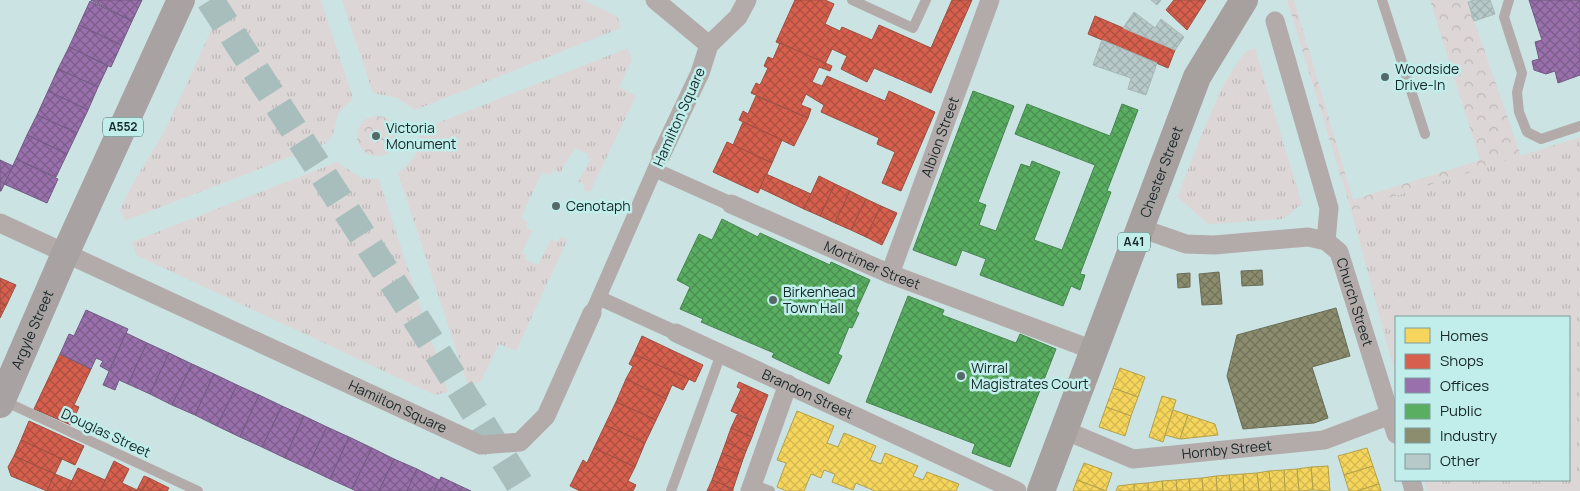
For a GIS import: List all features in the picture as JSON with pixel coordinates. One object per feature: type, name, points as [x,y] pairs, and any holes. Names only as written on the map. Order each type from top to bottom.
[{"type":"highway","name":"Chester Street","points":[[1041,491],[1092,350],[1197,77],[1244,0]]},
{"type":"main road","name":"A552","points":[[65,254],[181,0]]},
{"type":"main road","name":"Argyle Street","points":[[1,402],[65,254]]},
{"type":"street","points":[[655,0],[709,45],[738,16],[747,0]]},
{"type":"street","name":"Albion Street","points":[[890,274],[990,0]]},
{"type":"street","points":[[1140,228],[1186,244],[1214,245],[1308,238],[1326,241],[1329,208],[1276,22]]},
{"type":"street","name":"Hamilton Square","points":[[0,223],[482,445],[520,442],[546,416],[700,73],[709,45]]},
{"type":"street","name":"Mortimer Street","points":[[658,163],[731,204],[890,274],[1092,350]]},
{"type":"street","name":"Church Street","points":[[1326,241],[1339,252],[1395,431]]},
{"type":"street","name":"Brandon Street","points":[[595,305],[676,333],[1017,491]]},
{"type":"street","points":[[751,488],[788,384]]},
{"type":"street","name":"Hornby Street","points":[[1064,430],[1133,459],[1324,440],[1390,415]]},
{"type":"lane","points":[[852,0],[914,28],[926,0]]},
{"type":"lane","points":[[1382,0],[1425,134]]},
{"type":"lane","points":[[1509,0],[1504,17],[1522,73],[1517,92],[1519,112],[1528,132],[1541,139],[1580,126]]},
{"type":"lane","points":[[670,491],[721,354]]},
{"type":"lane","name":"Douglas Street","points":[[1,402],[198,491]]},
{"type":"lane","points":[[751,488],[770,491]]},
{"type":"green space","points":[[225,0],[321,0],[352,95],[351,101],[338,113],[333,135],[326,143],[125,221],[120,209],[137,176],[164,133]]},
{"type":"green space","points":[[342,0],[583,0],[617,16],[621,28],[415,110],[398,98],[373,93]]},
{"type":"green space","points":[[1287,0],[1294,0],[1353,200],[1480,160],[1430,0],[1467,0],[1521,156],[1351,210]]},
{"type":"green space","points":[[628,48],[632,61],[619,87],[636,96],[590,192],[583,190],[585,185],[578,181],[591,159],[587,158],[588,154],[575,148],[560,173],[553,170],[551,175],[542,172],[521,218],[528,222],[526,227],[532,231],[522,253],[527,255],[525,259],[538,265],[551,239],[557,242],[561,236],[567,241],[516,351],[499,344],[481,381],[468,386],[398,173],[414,158],[422,129]]},
{"type":"green space","points":[[1255,48],[1302,204],[1283,219],[1208,224],[1177,197],[1216,101],[1235,65],[1245,53]]},
{"type":"green space","points":[[377,116],[391,122],[397,136],[391,150],[377,156],[363,150],[357,136],[363,122]]},
{"type":"green space","points":[[1580,137],[1580,491],[1427,491],[1424,481],[1570,481],[1570,316],[1395,316],[1395,373],[1351,210]]},
{"type":"green space","points":[[337,162],[361,178],[379,179],[448,392],[435,395],[136,255],[132,242]]},
{"type":"building: Homes","points":[[1120,368],[1145,377],[1138,397],[1113,388]]},
{"type":"building: Homes","points":[[1113,388],[1138,397],[1131,416],[1106,407]]},
{"type":"building: Homes","points":[[1162,396],[1176,400],[1163,442],[1149,437]]},
{"type":"building: Homes","points":[[1106,407],[1131,416],[1125,436],[1099,427]]},
{"type":"building: Homes","points":[[1173,410],[1188,415],[1180,439],[1165,435]]},
{"type":"building: Homes","points":[[797,411],[834,426],[827,443],[838,447],[844,433],[876,446],[870,460],[881,464],[885,453],[918,466],[913,476],[923,480],[927,472],[959,484],[956,491],[875,491],[856,483],[853,490],[832,482],[835,474],[824,470],[821,478],[811,474],[804,491],[787,491],[777,487],[786,463],[777,460]]},
{"type":"building: Homes","points":[[1188,415],[1215,424],[1218,435],[1180,439]]},
{"type":"building: Homes","points":[[1367,448],[1373,466],[1344,475],[1338,456]]},
{"type":"building: Homes","points":[[1084,463],[1112,473],[1106,491],[1077,480]]},
{"type":"building: Homes","points":[[1328,466],[1330,491],[1313,490],[1311,467]]},
{"type":"building: Homes","points":[[1373,466],[1379,484],[1357,491],[1349,491],[1344,475]]},
{"type":"building: Homes","points":[[1311,467],[1313,490],[1299,491],[1297,469]]},
{"type":"building: Homes","points":[[1297,469],[1299,491],[1285,491],[1284,470]]},
{"type":"building: Homes","points":[[1284,470],[1285,491],[1271,491],[1269,471]]},
{"type":"building: Homes","points":[[1269,471],[1271,491],[1259,491],[1257,473]]},
{"type":"building: Homes","points":[[1257,473],[1259,491],[1244,491],[1243,474]]},
{"type":"building: Homes","points":[[1243,474],[1244,491],[1231,491],[1229,475]]},
{"type":"building: Homes","points":[[1229,475],[1231,491],[1217,491],[1216,476]]},
{"type":"building: Homes","points":[[1216,476],[1217,491],[1203,491],[1202,478]]},
{"type":"building: Homes","points":[[1202,478],[1203,491],[1190,491],[1189,479]]},
{"type":"building: Homes","points":[[1189,479],[1190,491],[1177,491],[1176,480]]},
{"type":"building: Homes","points":[[1077,480],[1106,491],[1073,491]]},
{"type":"building: Homes","points":[[1176,480],[1177,491],[1163,491],[1162,481]]},
{"type":"building: Homes","points":[[1162,481],[1163,491],[1148,491],[1148,483]]},
{"type":"building: Homes","points":[[1148,483],[1148,491],[1134,491],[1134,484]]},
{"type":"building: Homes","points":[[1134,484],[1134,491],[1116,491],[1118,486]]},
{"type":"building: Homes","points":[[1379,484],[1381,491],[1357,491]]},
{"type":"building: Shops","points":[[795,0],[825,0],[834,4],[825,24],[840,31],[842,27],[872,40],[879,25],[931,48],[952,0],[972,0],[931,93],[874,68],[867,82],[841,69],[847,56],[832,49],[825,64],[776,42]]},
{"type":"building: Shops","points":[[1174,0],[1206,0],[1187,30],[1166,10]]},
{"type":"building: Shops","points":[[1095,16],[1175,50],[1168,68],[1088,34]]},
{"type":"building: Shops","points":[[780,43],[832,66],[830,71],[819,67],[812,82],[822,86],[827,76],[885,101],[889,91],[935,112],[901,191],[882,183],[895,152],[877,144],[879,138],[821,112],[824,105],[806,94],[801,105],[811,109],[808,118],[751,93],[756,83],[760,85],[768,68],[764,66],[768,57],[773,59]]},
{"type":"building: Shops","points":[[756,96],[808,118],[794,146],[739,120],[743,111],[748,114]]},
{"type":"building: Shops","points":[[743,122],[782,140],[772,163],[733,145]]},
{"type":"building: Shops","points":[[727,142],[772,163],[758,193],[713,172]]},
{"type":"building: Shops","points":[[766,174],[811,194],[804,209],[760,188]]},
{"type":"building: Shops","points":[[819,176],[835,184],[820,216],[804,209]]},
{"type":"building: Shops","points":[[835,184],[850,191],[835,223],[820,216]]},
{"type":"building: Shops","points":[[850,191],[866,199],[851,230],[835,223]]},
{"type":"building: Shops","points":[[866,199],[881,206],[866,237],[851,230]]},
{"type":"building: Shops","points":[[881,206],[897,213],[882,245],[866,237]]},
{"type":"building: Shops","points":[[0,278],[16,285],[6,306],[0,303]]},
{"type":"building: Shops","points":[[0,303],[6,306],[0,318]]},
{"type":"building: Shops","points":[[642,336],[703,365],[695,382],[634,354]]},
{"type":"building: Shops","points":[[60,354],[91,369],[74,405],[79,407],[71,425],[34,409]]},
{"type":"building: Shops","points":[[634,354],[689,379],[683,390],[672,385],[666,399],[626,379],[633,366],[629,364]]},
{"type":"building: Shops","points":[[626,379],[666,399],[656,420],[616,402]]},
{"type":"building: Shops","points":[[739,382],[768,395],[757,423],[731,411],[741,389],[737,387]]},
{"type":"building: Shops","points":[[616,402],[656,420],[645,443],[605,425]]},
{"type":"building: Shops","points":[[737,415],[757,423],[752,437],[731,428]]},
{"type":"building: Shops","points":[[29,421],[84,446],[75,465],[21,440]]},
{"type":"building: Shops","points":[[605,425],[645,443],[635,467],[594,448]]},
{"type":"building: Shops","points":[[731,428],[752,437],[746,451],[726,442]]},
{"type":"building: Shops","points":[[21,440],[62,459],[55,474],[14,456]]},
{"type":"building: Shops","points":[[726,442],[746,451],[742,462],[722,453]]},
{"type":"building: Shops","points":[[594,448],[635,467],[628,481],[636,485],[633,491],[580,491],[570,486],[583,460],[587,463]]},
{"type":"building: Shops","points":[[722,453],[742,462],[738,474],[717,466]]},
{"type":"building: Shops","points":[[14,456],[55,474],[47,491],[11,476],[8,467]]},
{"type":"building: Shops","points":[[114,461],[129,469],[122,483],[137,490],[144,476],[149,478],[142,491],[100,491]]},
{"type":"building: Shops","points":[[717,466],[738,474],[733,489],[712,480]]},
{"type":"building: Shops","points":[[78,468],[105,480],[100,491],[67,491]]},
{"type":"building: Shops","points":[[55,474],[72,481],[67,491],[47,491]]},
{"type":"building: Shops","points":[[149,478],[169,488],[167,491],[142,491]]},
{"type":"building: Shops","points":[[712,480],[733,489],[733,491],[707,491]]},
{"type":"building: Offices","points":[[91,0],[142,0],[132,21]]},
{"type":"building: Offices","points":[[1529,0],[1580,0],[1580,75],[1558,83],[1555,71],[1546,74],[1534,70],[1532,61],[1539,59],[1535,42],[1542,40]]},
{"type":"building: Offices","points":[[90,1],[132,21],[121,45],[79,25]]},
{"type":"building: Offices","points":[[79,25],[121,45],[111,67],[69,47]]},
{"type":"building: Offices","points":[[69,47],[108,66],[98,87],[58,69]]},
{"type":"building: Offices","points":[[58,69],[98,87],[88,110],[48,91]]},
{"type":"building: Offices","points":[[48,91],[88,110],[77,133],[37,115]]},
{"type":"building: Offices","points":[[37,115],[77,133],[67,154],[27,135]]},
{"type":"building: Offices","points":[[27,135],[67,154],[56,177],[16,159]]},
{"type":"building: Offices","points":[[16,159],[58,179],[47,203],[4,184]]},
{"type":"building: Offices","points":[[0,160],[13,166],[1,191],[0,191]]},
{"type":"building: Offices","points":[[86,310],[128,329],[109,371],[100,366],[103,361],[96,358],[91,369],[60,354],[69,334],[74,336]]},
{"type":"building: Offices","points":[[126,333],[147,343],[128,384],[119,380],[115,390],[103,385]]},
{"type":"building: Offices","points":[[147,343],[169,353],[150,394],[128,384]]},
{"type":"building: Offices","points":[[169,353],[192,364],[172,405],[150,394]]},
{"type":"building: Offices","points":[[192,364],[214,374],[195,415],[172,405]]},
{"type":"building: Offices","points":[[214,374],[237,385],[217,426],[195,415]]},
{"type":"building: Offices","points":[[237,385],[259,395],[240,437],[217,426]]},
{"type":"building: Offices","points":[[259,395],[282,406],[262,447],[240,437]]},
{"type":"building: Offices","points":[[282,406],[304,416],[285,458],[262,447]]},
{"type":"building: Offices","points":[[304,416],[327,427],[307,468],[285,458]]},
{"type":"building: Offices","points":[[327,427],[349,437],[330,479],[307,468]]},
{"type":"building: Offices","points":[[349,437],[372,448],[352,489],[330,479]]},
{"type":"building: Offices","points":[[372,448],[394,459],[379,491],[356,491],[352,489]]},
{"type":"building: Offices","points":[[394,459],[417,469],[407,491],[379,491]]},
{"type":"building: Offices","points":[[417,469],[439,480],[434,491],[407,491]]},
{"type":"building: Offices","points":[[441,477],[471,491],[434,491]]},
{"type":"building: Public","points":[[973,91],[1014,106],[978,202],[986,205],[979,225],[996,231],[1021,164],[1030,167],[1032,161],[1060,172],[1034,240],[1062,250],[1095,165],[1015,134],[1027,104],[1110,136],[1122,104],[1138,110],[1107,191],[1111,192],[1080,274],[1085,275],[1080,290],[1071,286],[1063,306],[980,275],[986,259],[962,250],[956,266],[913,250]]},
{"type":"building: Public","name":"Birkenhead Town Hall","points":[[722,219],[758,237],[760,233],[830,265],[831,262],[870,280],[856,311],[859,313],[852,328],[849,327],[838,354],[842,356],[829,384],[772,357],[774,353],[701,322],[703,319],[680,309],[690,287],[677,280],[699,234],[712,240]]},
{"type":"building: Public","name":"Wirral Magistrates Court","points":[[908,296],[944,310],[942,315],[1016,343],[1020,334],[1056,349],[1010,467],[972,453],[975,444],[866,402]]},
{"type":"building: Industry","points":[[1262,270],[1263,285],[1242,286],[1241,271]]},
{"type":"building: Industry","points":[[1219,272],[1222,304],[1202,305],[1199,274]]},
{"type":"building: Industry","points":[[1190,273],[1190,287],[1178,288],[1177,274]]},
{"type":"building: Industry","points":[[1336,308],[1350,356],[1312,367],[1328,418],[1314,423],[1243,429],[1227,376],[1237,335]]},
{"type":"building: Other","points":[[1151,0],[1161,0],[1157,5]]},
{"type":"building: Other","points":[[1490,0],[1495,14],[1474,21],[1468,2]]},
{"type":"building: Other","points":[[1134,12],[1155,28],[1161,19],[1184,37],[1175,50],[1123,28]]},
{"type":"building: Other","points":[[1102,40],[1157,63],[1146,95],[1128,89],[1131,78],[1093,65]]},
{"type":"tunnel","points":[[210,0],[414,315],[524,491]]},
{"type":"place","name":"Woodside Drive-In","points":[[1385,77]]},
{"type":"place","name":"Victoria Monument","points":[[376,136]]},
{"type":"place","name":"Cenotaph","points":[[556,206]]},
{"type":"place","name":"Birkenhead Town Hall","points":[[773,300]]},
{"type":"place","name":"Wirral Magistrates Court","points":[[961,376]]}]
